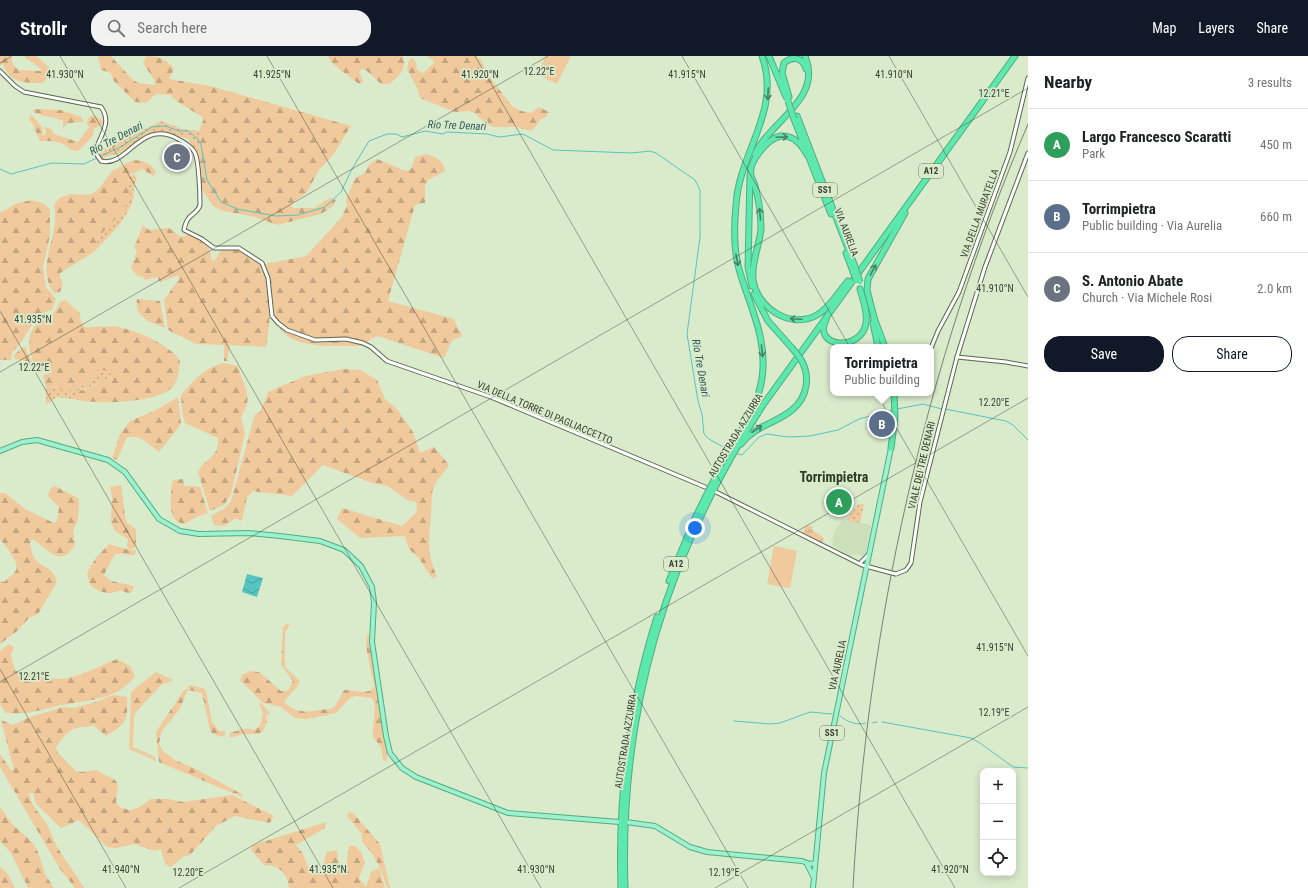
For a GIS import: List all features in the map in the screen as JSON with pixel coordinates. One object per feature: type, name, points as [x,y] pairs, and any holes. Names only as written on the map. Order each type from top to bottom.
[{"type":"highway","points":[[704,499],[714,476],[759,392],[763,376],[763,351],[758,326],[739,269],[736,253],[736,206],[740,179],[767,105],[768,84],[762,56]]},
{"type":"highway","name":"VIA AURELIA","points":[[769,56],[789,100]]},
{"type":"highway","name":"VIA AURELIA","points":[[772,56],[852,265]]},
{"type":"highway","points":[[704,507],[734,455],[747,437],[762,426],[791,411],[801,401],[805,391],[807,377],[800,358],[766,319],[756,298],[749,277],[748,241],[750,174],[753,159],[762,142],[800,100],[806,90],[808,73],[804,56]]},
{"type":"highway","name":"AUTOSTRADA AZZURRA","points":[[625,888],[624,833],[627,782],[634,732],[645,673],[666,599],[684,552],[704,507],[729,459],[754,418],[1011,56]]},
{"type":"highway","name":"AUTOSTRADA AZZURRA","points":[[621,888],[620,835],[624,774],[641,672],[663,599],[680,551],[704,499],[729,453],[760,403],[928,177],[1015,56]]},
{"type":"highway","points":[[740,179],[759,142],[770,127],[795,103],[803,91],[806,78],[805,66],[802,61],[795,58],[786,61],[782,68],[789,100]]},
{"type":"highway","name":"VIA AURELIA","points":[[796,118],[808,156],[883,344]]},
{"type":"highway","points":[[808,156],[794,139],[786,136],[777,137],[763,147],[750,174],[757,192],[761,218],[760,238],[753,268],[756,291],[764,304],[774,312],[796,319],[808,318],[824,310],[848,284]]},
{"type":"highway","points":[[878,344],[867,290],[869,276],[928,177]]},
{"type":"highway","name":"VIA AURELIA","points":[[859,282],[860,289],[883,344]]},
{"type":"highway","points":[[848,284],[824,326],[827,338],[838,343],[853,341],[861,335],[865,328],[866,312],[860,289]]},
{"type":"highway","name":"VIA AURELIA","points":[[891,448],[894,414],[892,396]]},
{"type":"highway","points":[[893,405],[896,396]]},
{"type":"main road","points":[[0,451],[22,442],[38,440],[111,461],[125,472],[157,517],[171,528],[180,531],[196,534],[257,534],[313,540],[329,543],[342,549],[353,556],[361,566],[372,589],[374,605],[372,644],[386,739],[390,753],[402,768],[416,777],[508,813],[619,822]]},
{"type":"main road","name":"VIA AURELIA","points":[[813,888],[824,773],[866,572],[864,565],[870,551],[891,448]]},
{"type":"main road","points":[[626,822],[655,826],[690,846],[707,852],[815,862]]},
{"type":"main road","points":[[809,862],[814,857],[816,851]]},
{"type":"main road","points":[[809,862],[814,878]]},
{"type":"street","name":"VIA DELLA TORRE DI PAGLIACCETTO","points":[[0,71],[14,86],[24,92],[101,107],[105,114],[106,124],[95,154],[98,159],[104,162],[114,161],[144,139],[154,134],[168,135],[186,144],[196,155],[200,205],[198,211],[188,217],[184,229],[214,248],[239,248],[262,263],[268,278],[272,316],[284,328],[301,336],[315,340],[354,340],[370,346],[388,361],[491,397],[705,487]]},
{"type":"street","name":"VIA DELLA MURATELLA","points":[[933,344],[959,292],[1010,152],[1028,78]]},
{"type":"street","name":"VIALE DEI TRE DENARI","points":[[864,565],[901,574],[909,567],[912,560],[919,506],[943,406],[957,357],[985,267],[1028,154]]},
{"type":"street","points":[[957,357],[1006,362],[1028,366]]},
{"type":"street","points":[[716,492],[864,565],[870,551]]},
{"type":"shaded area","points":[[843,519],[871,525],[865,556],[853,554],[851,557],[832,545],[834,532]]},
{"type":"green space","points":[[0,56],[11,56],[13,64],[18,70],[40,71],[42,70],[24,56],[36,56],[51,69],[51,74],[43,83],[19,81],[14,79],[6,71],[3,64],[0,65]]},
{"type":"green space","points":[[98,56],[111,56],[132,79],[138,83],[155,84],[155,81],[143,63],[146,56],[154,57],[165,60],[174,69],[169,79],[210,86],[351,126],[333,155],[319,170],[307,192],[291,204],[293,208],[315,208],[329,198],[336,200],[332,207],[321,214],[277,225],[255,217],[220,210],[212,205],[202,189],[197,154],[201,138],[199,131],[204,118],[178,102],[170,95],[156,94],[146,103],[135,102],[113,80],[111,73],[101,70]]},
{"type":"green space","points":[[327,56],[403,56],[404,65],[399,75],[389,84],[381,84],[367,71],[362,69],[359,71],[363,82],[359,84],[334,65]]},
{"type":"green space","points":[[427,56],[476,56],[481,60],[487,74],[512,106],[521,111],[531,113],[539,107],[549,112],[546,117],[540,120],[533,130],[516,127],[494,127],[486,124],[475,113],[469,111],[455,112],[420,98],[418,90],[407,69],[409,60],[413,58],[416,62],[417,70],[423,73],[434,63],[433,60]]},
{"type":"green space","points":[[546,56],[571,56],[557,84],[537,74]]},
{"type":"green space","points":[[35,109],[61,110],[81,117],[84,122],[68,123],[63,128],[63,121],[40,115],[32,111]]},
{"type":"green space","points":[[31,114],[42,127],[43,135],[46,134],[45,127],[51,129],[54,134],[78,142],[89,127],[87,122],[89,117],[94,115],[103,121],[103,124],[94,129],[92,137],[78,151],[71,150],[61,143],[53,141],[40,141],[33,124],[29,120]]},
{"type":"green space","points":[[161,121],[182,129],[199,131],[201,138],[197,154],[188,138],[178,137],[167,133],[155,133],[145,137],[120,153],[105,157],[103,160],[97,153]]},
{"type":"green space","points":[[427,154],[439,160],[445,171],[428,180],[425,186],[425,203],[415,205],[388,301],[454,319],[462,334],[461,337],[452,340],[444,358],[378,336],[369,340],[365,346],[326,346],[299,341],[288,336],[280,328],[275,316],[270,283],[264,264],[307,255],[341,218],[347,206],[346,200],[355,178],[365,173],[369,165],[377,159],[406,171],[411,169],[415,157]]},
{"type":"green space","points":[[133,160],[150,164],[156,173],[153,176],[142,169],[128,176],[130,196],[124,210],[96,239],[96,247],[94,252],[60,273],[63,284],[60,292],[54,293],[49,283],[47,261],[54,228],[54,205],[59,198],[70,194],[89,195],[98,190],[112,171]]},
{"type":"green space","points":[[135,175],[137,179],[134,185],[133,200],[129,210],[116,229],[94,252],[96,247],[96,239],[130,196],[128,176]]},
{"type":"green space","points":[[32,200],[45,204],[50,210],[50,235],[43,267],[46,287],[56,299],[52,310],[43,313],[33,323],[22,341],[12,353],[11,360],[0,360],[0,212],[6,210],[14,204]]},
{"type":"green space","points":[[143,225],[149,230],[169,228],[181,237],[189,234],[198,238],[208,246],[211,260],[214,261],[221,251],[230,248],[236,249],[258,261],[266,272],[270,292],[270,317],[266,347],[230,345],[227,361],[224,361],[224,345],[196,344],[168,330],[164,300],[179,279],[179,276],[160,282],[157,277],[145,280],[143,277],[137,276],[131,268],[137,251],[134,248]]},
{"type":"green space","points":[[137,299],[160,301],[165,328],[150,322],[141,315],[138,311]]},
{"type":"green space","points":[[65,300],[80,313],[81,322],[85,327],[115,326],[126,329],[144,335],[161,344],[176,355],[180,361],[178,376],[174,385],[167,391],[156,396],[142,399],[96,402],[74,399],[77,391],[85,390],[110,378],[111,374],[106,370],[98,370],[87,381],[74,389],[64,390],[53,387],[46,388],[43,375],[51,373],[51,370],[40,370],[33,362],[29,348],[30,335],[41,320],[53,314],[60,302]]},
{"type":"green space","points":[[25,347],[32,362],[15,359],[14,355]]},
{"type":"green space","points":[[223,363],[238,366],[247,392],[247,403],[241,417],[245,434],[231,494],[224,505],[210,511],[198,472],[204,463],[214,454],[218,445],[218,438],[185,423],[182,411],[181,395],[195,380],[210,368]]},
{"type":"green space","points":[[344,369],[360,370],[377,380],[385,399],[397,409],[413,432],[420,453],[434,447],[449,465],[436,483],[432,495],[429,546],[431,560],[437,577],[432,578],[418,557],[409,549],[405,536],[360,538],[337,519],[342,508],[402,526],[417,512],[416,502],[407,500],[388,486],[372,483],[323,465],[292,496],[253,491],[247,497],[242,521],[235,518],[225,526],[214,525],[211,516],[225,508],[231,501],[255,414],[260,412],[268,392],[305,376]]},
{"type":"green space","points":[[98,370],[106,370],[111,374],[110,378],[77,391],[74,399],[57,397],[46,404],[46,388],[52,387],[72,390],[84,384]]},
{"type":"green space","points":[[178,397],[181,424],[159,452],[140,438],[132,436],[127,437],[117,460],[112,458],[120,434],[130,421],[156,410]]},
{"type":"green space","points":[[183,479],[184,486],[200,487],[208,513],[196,517],[184,524],[178,522],[174,518],[171,508],[172,483],[174,480]]},
{"type":"green space","points":[[121,485],[126,522],[136,529],[136,546],[130,550],[127,546],[128,539],[115,531],[111,522],[112,496],[110,487]]},
{"type":"green space","points":[[55,486],[79,499],[78,520],[73,531],[75,544],[70,552],[65,556],[60,556],[49,552],[32,539],[30,543],[34,557],[38,562],[53,573],[57,582],[38,614],[29,618],[17,631],[0,644],[0,581],[4,582],[14,573],[17,567],[11,554],[0,540],[0,493],[5,493],[25,509],[54,523],[57,521],[59,507],[48,496],[51,488]]},
{"type":"green space","points":[[859,504],[864,504],[860,523],[846,520]]},
{"type":"green space","points":[[806,525],[813,527],[812,530],[824,538],[822,544],[802,534]]},
{"type":"green space","points":[[109,544],[129,550],[136,550],[135,555],[114,555],[104,575],[111,581],[134,586],[132,592],[128,593],[120,590],[108,593],[97,590],[90,585],[87,573],[96,558]]},
{"type":"green space","points":[[774,546],[797,551],[790,588],[767,584]]},
{"type":"green space","points":[[288,623],[290,624],[285,633],[285,667],[300,681],[297,687],[285,700],[285,703],[301,711],[330,709],[335,706],[344,690],[365,692],[372,689],[374,686],[366,647],[367,635],[370,634],[381,723],[387,750],[387,761],[383,760],[381,747],[373,737],[375,706],[372,698],[356,696],[350,698],[336,713],[306,719],[295,718],[281,707],[263,703],[240,680],[242,675],[251,671],[259,672],[281,691],[288,691],[293,681],[281,665],[283,627]]},
{"type":"green space","points":[[9,644],[14,647],[11,655],[15,671],[64,679],[79,675],[117,659],[130,666],[135,676],[128,684],[119,690],[100,698],[38,711],[12,714],[6,713],[0,704],[0,651]]},
{"type":"green space","points":[[156,672],[173,680],[161,685],[136,712],[134,717],[133,747],[155,757],[156,761],[129,749],[131,692]]},
{"type":"green space","points":[[189,685],[203,688],[206,691],[212,722],[219,731],[225,731],[225,735],[221,737],[212,733],[210,730],[202,693],[188,690],[179,710],[162,731],[159,743],[162,750],[175,760],[198,770],[243,795],[242,797],[159,762],[156,732],[184,690],[188,689]]},
{"type":"green space","points":[[113,695],[127,697],[127,712],[122,725],[106,736],[93,725],[79,727],[70,731],[56,748],[58,753],[76,771],[81,772],[96,770],[115,780],[118,784],[116,802],[120,807],[129,810],[138,808],[151,799],[168,799],[183,802],[232,795],[274,816],[270,823],[235,816],[216,826],[190,855],[182,857],[171,867],[165,864],[161,849],[155,851],[134,844],[116,848],[107,847],[79,820],[61,828],[36,804],[33,793],[29,793],[33,805],[48,826],[58,848],[84,888],[75,888],[60,869],[0,767],[0,754],[11,770],[14,770],[1,720],[13,725],[30,717],[63,707],[73,708],[96,702]]},
{"type":"green space","points":[[259,703],[261,703],[270,713],[269,716],[266,713],[267,722],[263,731],[256,734],[242,734],[229,737],[230,732],[244,729],[254,730],[260,726],[263,713]]},
{"type":"green space","points":[[0,807],[12,824],[32,842],[38,852],[45,874],[54,888],[28,888],[11,853],[0,841]]},
{"type":"green space","points":[[349,812],[354,814],[380,844],[390,888],[387,888],[378,863],[362,842],[362,834],[347,816]]},
{"type":"green space","points":[[326,822],[325,828],[296,845],[303,854],[311,873],[321,871],[327,852],[337,850],[339,867],[343,871],[346,868],[349,846],[355,846],[361,852],[365,863],[359,878],[366,887],[371,872],[379,868],[385,888],[289,888],[287,878],[282,871],[274,866],[264,865],[251,850],[253,845]]},
{"type":"green space","points":[[0,867],[7,873],[15,888],[0,888]]},
{"type":"water","points":[[247,574],[263,578],[257,597],[242,592]]},
{"type":"waterway","name":"Rio Tre Denari","points":[[0,169],[11,174],[52,163],[84,164],[122,146],[152,127],[165,126],[179,131],[188,131],[198,139],[201,145],[207,180],[221,202],[237,209],[276,216],[298,215],[325,207],[341,192],[352,169],[369,141],[387,134],[396,134],[402,137],[425,131],[443,134],[447,132],[487,134],[499,137],[523,134],[553,150],[632,153],[650,151],[656,153],[695,180],[700,190],[700,237],[687,334],[698,401],[702,414],[704,434],[709,439],[725,448]]},
{"type":"waterway","name":"Rio Tre Denari","points":[[897,409],[923,404],[942,409]]},
{"type":"waterway","name":"Rio Tre Denari","points":[[945,409],[1006,421],[1013,425],[1028,440]]},
{"type":"waterway","name":"Rio Tre Denari","points":[[738,454],[742,455],[759,437],[767,434],[788,437],[810,436],[838,430],[859,419],[893,410]]},
{"type":"waterway","points":[[734,721],[770,724],[780,723],[810,712],[832,714]]},
{"type":"waterway","points":[[840,716],[853,723],[866,723]]},
{"type":"waterway","points":[[872,723],[877,722]]},
{"type":"waterway","points":[[882,722],[971,738],[1013,767],[1028,768]]},
{"type":"railway","points":[[934,393],[959,308],[991,215],[1028,124]]},
{"type":"railway","points":[[853,888],[860,790],[872,692],[887,595],[907,498],[933,396]]},
{"type":"place","name":"S. Antonio Abate","points":[[177,157]]},
{"type":"place","name":"Torrimpietra","points":[[882,424]]},
{"type":"place","name":"Largo Francesco Scaratti","points":[[839,502]]},
{"type":"district","name":"Torrimpietra","points":[[834,477]]}]
